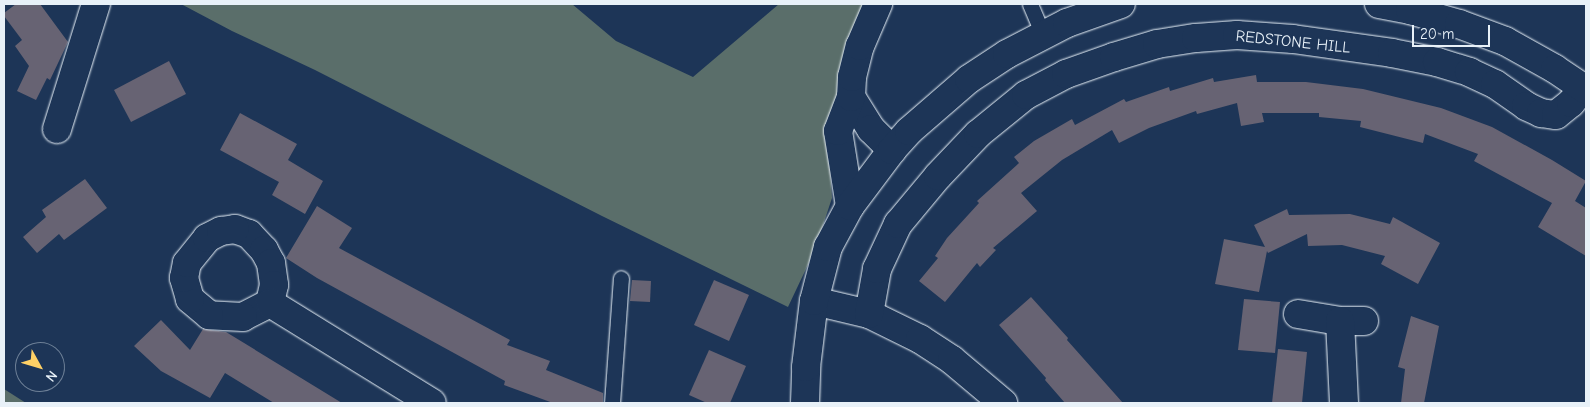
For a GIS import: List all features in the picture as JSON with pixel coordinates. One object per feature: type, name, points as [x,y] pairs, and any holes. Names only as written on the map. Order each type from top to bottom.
[{"type":"street","points":[[58,129],[96,4]]},
{"type":"street","points":[[850,206],[838,131],[851,97],[852,77],[860,46],[878,4]]},
{"type":"street","points":[[805,403],[806,367],[814,301],[828,247],[850,206],[892,150],[909,131],[969,79],[1007,54],[1043,35],[1121,4]]},
{"type":"street","name":"REDSTONE HILL","points":[[869,314],[877,270],[898,224],[938,176],[978,134],[1026,95],[1066,74],[1114,57],[1157,44],[1196,38],[1238,35],[1320,43],[1437,62],[1469,72],[1494,84],[1526,106],[1541,113],[1556,115],[1584,89],[1555,69],[1505,41],[1459,24],[1410,10],[1379,4]]},
{"type":"street","points":[[851,97],[871,129],[892,150]]},
{"type":"street","points":[[814,301],[869,314],[920,339],[952,360],[1003,403]]},
{"type":"street","points":[[270,303],[432,403]]},
{"type":"street","points":[[1298,314],[1352,321],[1344,403]]},
{"type":"lane","points":[[1030,4],[1043,35]]},
{"type":"lane","points":[[612,403],[621,278]]},
{"type":"green space","points":[[181,4],[572,4],[616,41],[693,77],[779,4],[866,4],[828,140],[832,198],[814,252],[788,307],[602,216]]},
{"type":"green space","points":[[4,389],[26,403],[4,403]]},
{"type":"building","points":[[16,4],[40,4],[68,42],[50,80],[47,78],[36,100],[17,91],[29,66],[15,46],[22,40],[4,16],[4,13]]},
{"type":"building","points":[[169,61],[186,94],[131,122],[114,90]]},
{"type":"building","points":[[1256,75],[1257,82],[1306,82],[1363,89],[1441,108],[1492,127],[1586,181],[1575,201],[1586,208],[1586,256],[1538,227],[1552,203],[1474,161],[1478,154],[1425,134],[1423,143],[1360,127],[1361,121],[1319,117],[1319,113],[1262,113],[1264,122],[1241,126],[1237,103],[1197,114],[1196,111],[1149,128],[1119,143],[1112,130],[1062,160],[1021,193],[1037,211],[993,248],[996,250],[980,267],[977,263],[945,302],[919,281],[938,258],[935,256],[947,238],[979,203],[977,201],[1019,163],[1014,157],[1034,141],[1072,119],[1075,125],[1124,99],[1126,102],[1169,87],[1170,91],[1213,78],[1214,82]]},
{"type":"building","points":[[240,113],[297,144],[288,160],[323,181],[305,214],[272,195],[279,182],[220,150]]},
{"type":"building","points":[[85,179],[107,208],[64,240],[59,234],[37,253],[23,237],[46,217],[42,210]]},
{"type":"building","points":[[317,206],[352,228],[339,248],[510,340],[507,345],[550,361],[546,370],[603,393],[603,403],[553,403],[504,385],[505,381],[317,278],[286,258]]},
{"type":"building","points":[[1287,209],[1289,215],[1350,214],[1390,224],[1393,217],[1440,243],[1418,284],[1381,264],[1385,256],[1342,245],[1308,246],[1307,234],[1268,253],[1267,251],[1259,292],[1215,284],[1224,239],[1265,247],[1254,225]]},
{"type":"building","points":[[632,280],[651,281],[650,302],[630,301]]},
{"type":"building","points":[[714,280],[749,295],[729,341],[694,325]]},
{"type":"building","points":[[1031,297],[1123,403],[1065,403],[1045,380],[1046,378],[999,325]]},
{"type":"building","points":[[1244,299],[1280,302],[1275,353],[1238,350]]},
{"type":"building","points":[[1411,316],[1439,326],[1424,403],[1401,403],[1405,369],[1398,367]]},
{"type":"building","points":[[161,320],[190,350],[203,329],[226,332],[342,403],[274,403],[225,373],[210,398],[161,371],[134,346]]},
{"type":"building","points":[[1278,349],[1307,352],[1302,403],[1272,403]]},
{"type":"building","points":[[709,350],[746,366],[730,403],[707,403],[689,395]]}]
